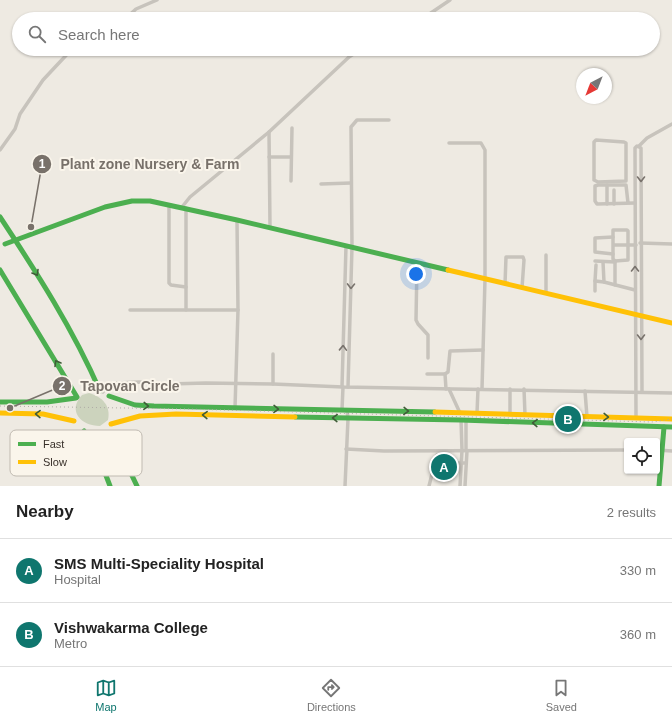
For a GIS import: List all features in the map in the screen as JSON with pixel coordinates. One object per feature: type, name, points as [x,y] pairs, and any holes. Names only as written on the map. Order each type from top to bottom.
[{"type":"main road","points":[[5,244],[105,207],[141,200],[270,227],[672,323]]},
{"type":"main road","points":[[0,217],[57,308],[88,362],[102,391]]},
{"type":"main road","points":[[0,270],[76,397],[47,402],[0,402]]},
{"type":"main road","points":[[109,396],[135,405],[672,419]]},
{"type":"main road","points":[[0,413],[43,414],[74,422]]},
{"type":"main road","points":[[111,424],[140,416],[176,414],[348,419],[464,420],[672,427]]},
{"type":"main road","points":[[660,450],[664,427]]},
{"type":"main road","points":[[659,474],[659,486]]},
{"type":"main road","points":[[106,476],[110,486]]},
{"type":"main road","points":[[133,476],[137,486]]},
{"type":"street","points":[[133,12],[136,9],[157,0]]},
{"type":"street","points":[[432,12],[450,0]]},
{"type":"street","points":[[0,150],[15,129],[20,114],[43,80],[65,56]]},
{"type":"street","points":[[186,310],[184,208],[190,197],[269,132],[350,56]]},
{"type":"street","points":[[345,486],[348,419],[344,410],[342,387],[349,246],[351,127],[357,120],[389,120]]},
{"type":"street","points":[[642,392],[638,315],[635,290],[635,148],[636,146],[640,146],[647,138],[672,124]]},
{"type":"street","points":[[291,181],[292,128]]},
{"type":"street","points":[[269,132],[270,227]]},
{"type":"street","points":[[599,140],[625,142],[626,161],[626,181],[596,182],[594,179],[594,142],[599,140]]},
{"type":"street","points":[[449,143],[481,143],[485,150],[485,279],[483,350],[477,413]]},
{"type":"street","points":[[636,418],[635,392],[640,243],[640,146]]},
{"type":"street","points":[[269,157],[291,157]]},
{"type":"street","points":[[626,161],[635,161]]},
{"type":"street","points":[[321,184],[351,183]]},
{"type":"street","points":[[607,185],[607,204]]},
{"type":"street","points":[[628,203],[627,186],[595,186],[595,201],[598,204],[635,203]]},
{"type":"street","points":[[614,190],[614,204]]},
{"type":"street","points":[[627,190],[635,190]]},
{"type":"street","points":[[170,205],[169,283],[170,285],[186,287]]},
{"type":"street","points":[[235,408],[238,310],[238,220]]},
{"type":"street","points":[[614,230],[627,230],[627,261],[614,261],[613,245],[614,230]]},
{"type":"street","points":[[613,237],[595,238],[595,252],[613,254]]},
{"type":"street","points":[[640,243],[672,244]]},
{"type":"street","points":[[613,245],[636,245]]},
{"type":"street","points":[[348,387],[349,246]]},
{"type":"street","points":[[546,255],[546,293]]},
{"type":"street","points":[[505,284],[506,257],[523,257],[522,288]]},
{"type":"street","points":[[603,262],[604,282]]},
{"type":"street","points":[[615,262],[615,285]]},
{"type":"street","points":[[417,263],[416,320],[428,335],[428,358]]},
{"type":"street","points":[[595,291],[595,263],[624,263]]},
{"type":"street","points":[[595,281],[635,290]]},
{"type":"street","points":[[130,310],[238,310]]},
{"type":"street","points":[[460,413],[447,389],[445,374],[448,372],[450,351],[483,350]]},
{"type":"street","points":[[273,354],[273,384]]},
{"type":"street","points":[[428,374],[445,374]]},
{"type":"street","points":[[102,391],[107,385],[139,382],[170,384],[273,384],[342,387],[524,389],[672,393]]},
{"type":"street","points":[[510,389],[510,414]]},
{"type":"street","points":[[524,389],[525,415]]},
{"type":"street","points":[[585,391],[587,417]]},
{"type":"street","points":[[464,420],[466,462],[465,486]]},
{"type":"street","points":[[346,449],[384,451],[530,449],[624,450]]},
{"type":"street","points":[[460,486],[461,462],[465,450]]},
{"type":"street","points":[[660,450],[672,450]]},
{"type":"street","points":[[429,486],[437,455]]},
{"type":"street","points":[[432,474],[442,475],[457,463],[466,462]]},
{"type":"green space","points":[[89,393],[102,399],[107,406],[109,415],[108,420],[100,426],[87,423],[78,416],[76,412],[78,401],[82,395]]},
{"type":"railway","points":[[0,406],[187,409],[652,422],[672,419]]},
{"type":"traffic: fast","points":[[5,244],[105,207],[132,201],[150,201],[448,270]]},
{"type":"traffic: fast","points":[[0,217],[41,280],[66,323],[100,391]]},
{"type":"traffic: fast","points":[[0,270],[77,397]]},
{"type":"traffic: fast","points":[[109,396],[135,405],[154,406],[435,412]]},
{"type":"traffic: fast","points":[[0,402],[47,402],[76,398]]},
{"type":"traffic: fast","points":[[295,417],[461,420],[672,427]]},
{"type":"traffic: fast","points":[[659,486],[664,427]]},
{"type":"traffic: fast","points":[[106,476],[110,486]]},
{"type":"traffic: fast","points":[[132,476],[137,486]]},
{"type":"traffic: slow","points":[[448,270],[672,323]]},
{"type":"traffic: slow","points":[[435,412],[672,419]]},
{"type":"traffic: slow","points":[[0,413],[43,414],[74,421]]},
{"type":"traffic: slow","points":[[111,424],[140,416],[176,414],[295,417]]},
{"type":"place","name":"Plant zone Nursery & Farm","points":[[31,227]]},
{"type":"place","name":"Tapovan Circle","points":[[10,408]]},
{"type":"place","name":"Vishwakarma College","points":[[568,419]]},
{"type":"place","name":"SMS Multi-Speciality Hospital","points":[[444,467]]}]
